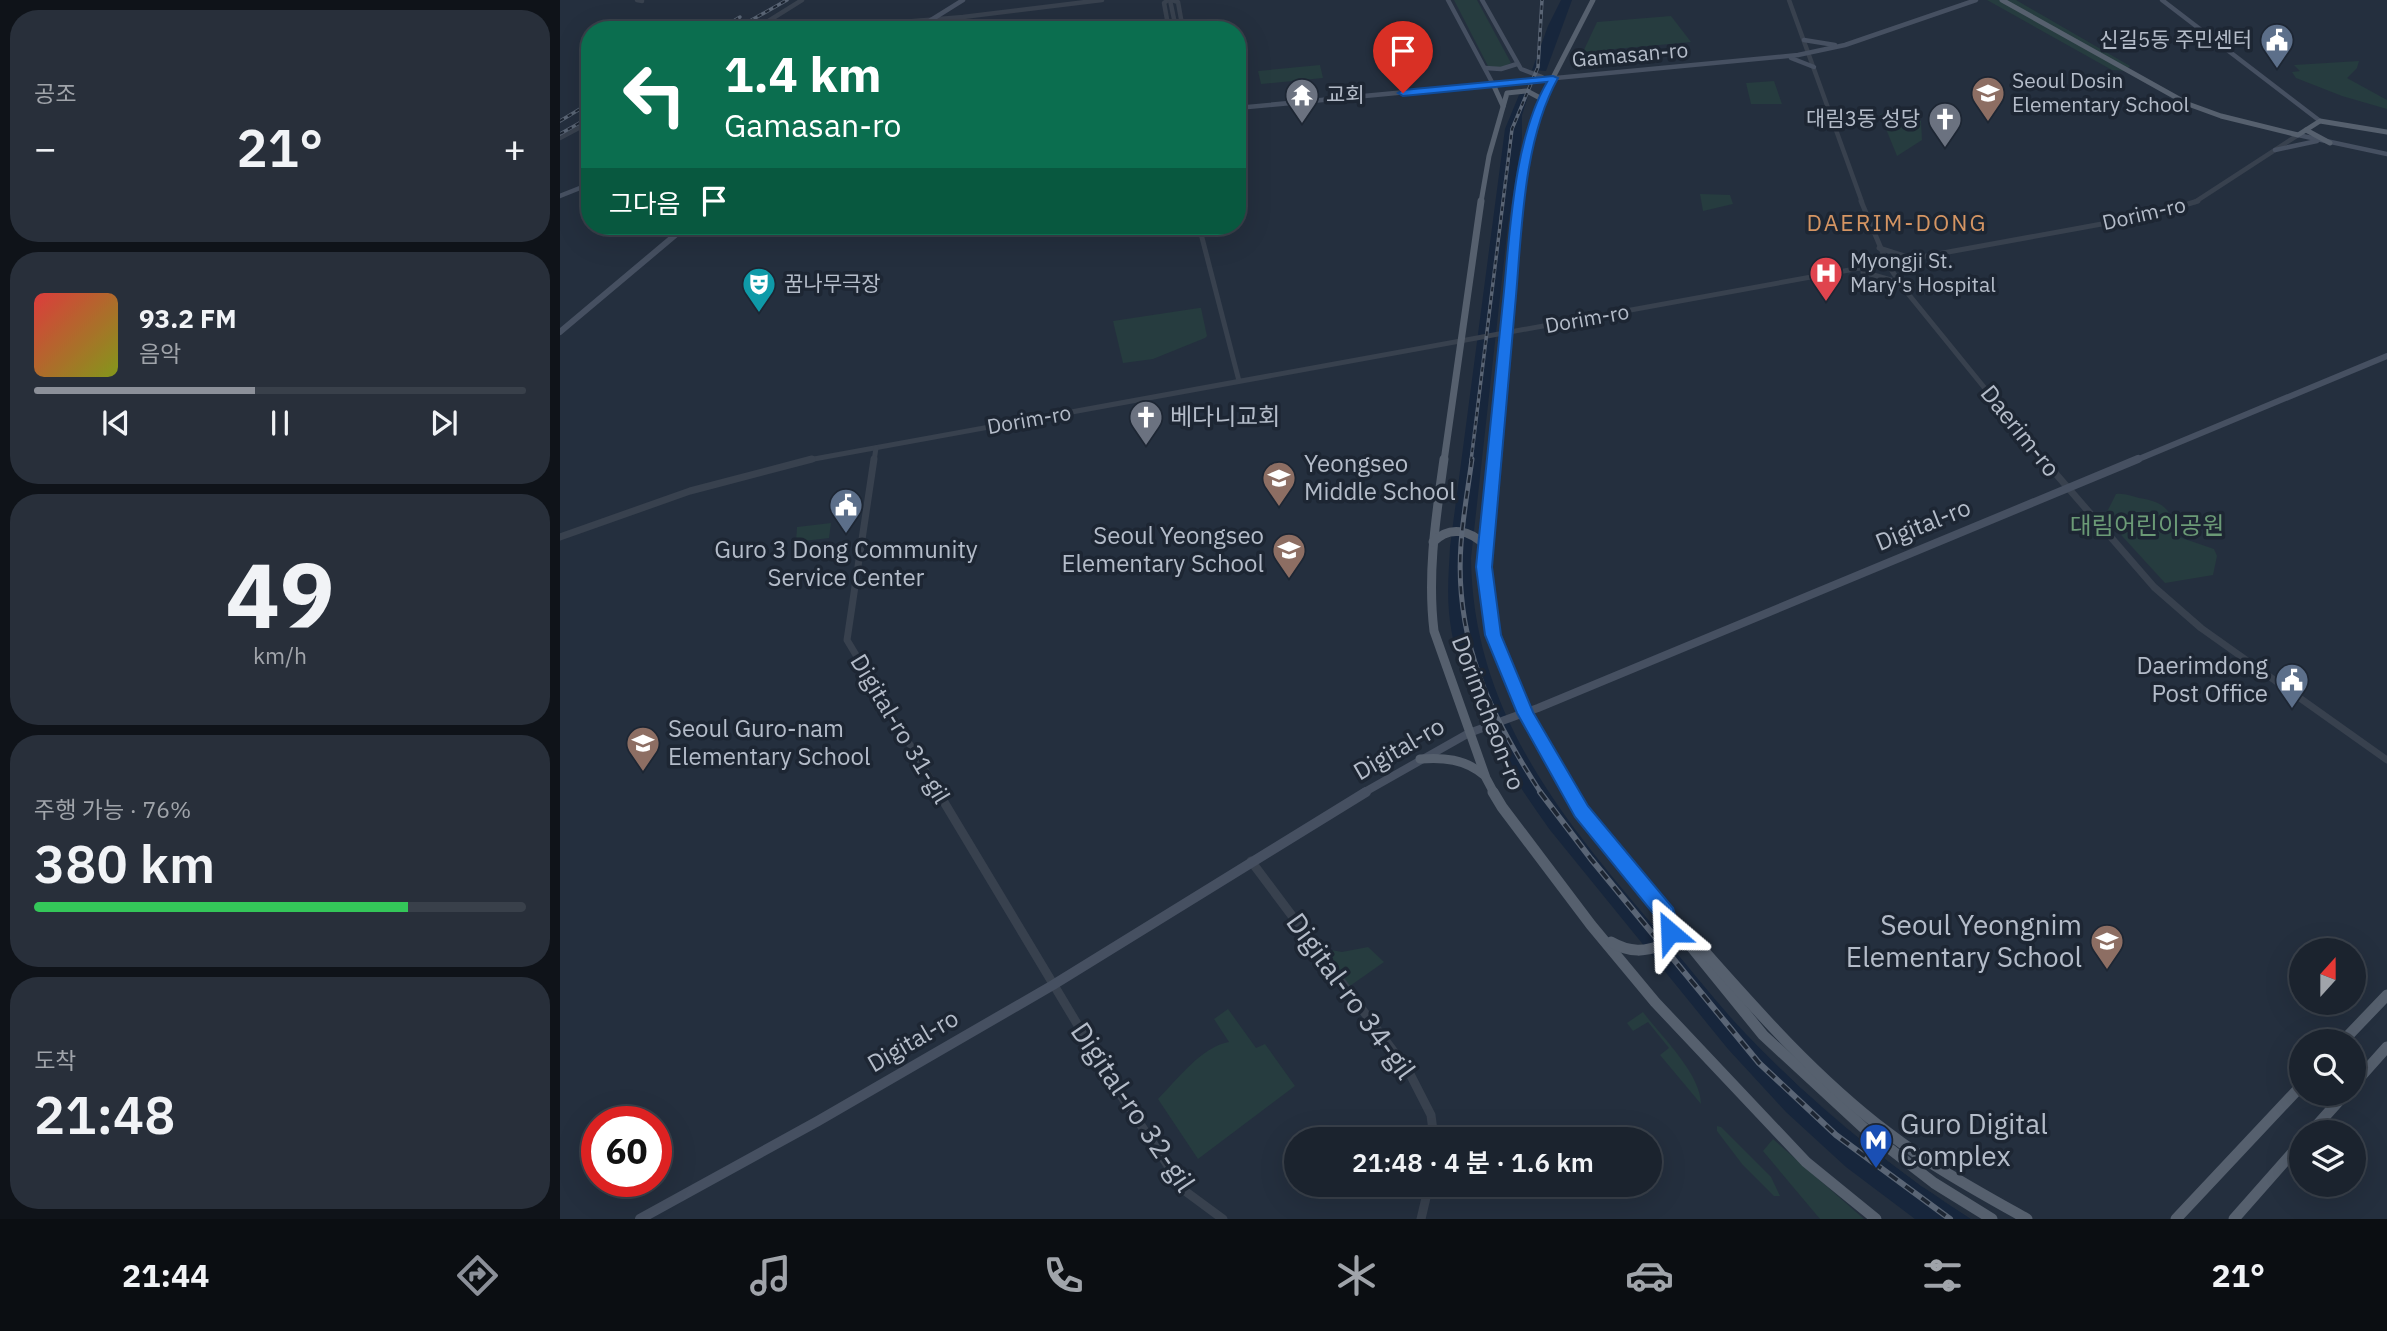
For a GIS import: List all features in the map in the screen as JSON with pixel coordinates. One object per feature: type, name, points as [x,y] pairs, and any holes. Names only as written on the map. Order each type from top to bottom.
[{"type":"main road","points":[[928,20],[956,0]]},
{"type":"main road","points":[[928,20],[963,0]]},
{"type":"main road","points":[[1448,0],[1503,106]]},
{"type":"main road","points":[[1482,0],[1517,64],[1525,72],[1553,78]]},
{"type":"main road","name":"Dorimcheon-ro","points":[[1593,0],[1542,99],[1530,140],[1518,212],[1503,334],[1484,544],[1487,604],[1493,635],[1521,715],[1581,811],[1763,1035],[1867,1131],[1934,1183],[1992,1219]]},
{"type":"main road","name":"Gamasan-ro","points":[[1246,107],[1782,57],[1841,46],[1976,0]]},
{"type":"main road","points":[[2001,0],[2188,104],[2277,131],[2387,154]]},
{"type":"main road","points":[[2162,0],[2320,121],[2387,132]]},
{"type":"main road","points":[[1804,40],[1841,46]]},
{"type":"main road","points":[[1782,57],[1801,60],[1814,67]]},
{"type":"main road","points":[[1486,70],[1517,64]]},
{"type":"main road","points":[[1493,84],[1508,77],[1517,64]]},
{"type":"main road","points":[[1469,86],[1480,82],[1486,70]]},
{"type":"main road","points":[[1469,86],[1497,93]]},
{"type":"main road","points":[[1503,106],[1506,95],[1516,90],[1531,92],[1542,99]]},
{"type":"main road","name":"Dorimcheon-ro","points":[[1503,106],[1489,156],[1434,540],[1431,607],[1434,632],[1473,732],[1486,778],[1502,807],[1655,1002],[1806,1162],[1876,1219]]},
{"type":"main road","name":"Dorim-ro","points":[[2298,135],[2320,121]]},
{"type":"main road","points":[[2306,129],[2348,125]]},
{"type":"main road","points":[[2306,129],[2330,142]]},
{"type":"main road","points":[[2277,131],[2287,142]]},
{"type":"main road","points":[[2275,149],[2320,140]]},
{"type":"main road","points":[[560,196],[581,188]]},
{"type":"main road","points":[[560,332],[675,235]]},
{"type":"main road","name":"Digital-ro","points":[[640,1219],[818,1121],[1053,985],[1420,759],[1473,732],[1521,715],[2387,356]]},
{"type":"main road","points":[[1434,540],[1449,531],[1461,531],[1472,533],[1484,544]]},
{"type":"main road","points":[[1420,759],[1446,759],[1465,763],[1486,778]]},
{"type":"main road","points":[[1619,857],[1776,1031],[1875,1122],[1954,1177],[2027,1219]]},
{"type":"main road","points":[[1603,938],[1625,951],[1646,953],[1665,944],[1670,932],[1666,915]]},
{"type":"main road","points":[[2354,1029],[2387,995]]},
{"type":"main road","points":[[2366,1070],[2387,1046]]},
{"type":"main road","points":[[2176,1219],[2289,1099]]},
{"type":"main road","points":[[2322,1120],[2334,1106]]},
{"type":"main road","points":[[2234,1219],[2289,1157]]},
{"type":"street","points":[[770,21],[802,0]]},
{"type":"street","points":[[916,21],[1102,0]]},
{"type":"street","points":[[1172,0],[1174,19]]},
{"type":"street","points":[[1167,21],[1164,3],[1172,0],[1178,2],[1182,21]]},
{"type":"street","name":"Daerim-ro","points":[[1789,0],[1880,248],[1901,284],[2067,489],[2143,575],[2183,614],[2387,760]]},
{"type":"street","points":[[560,138],[581,127]]},
{"type":"street","name":"Dorim-ro","points":[[560,537],[728,480],[803,461],[2126,220],[2184,206],[2207,195],[2298,135]]},
{"type":"street","points":[[1201,235],[1239,381]]},
{"type":"street","points":[[1880,248],[1918,260]]},
{"type":"street","points":[[1855,271],[1885,277],[1901,284]]},
{"type":"street","name":"Digital-ro 31-gil","points":[[876,448],[847,640],[1053,985]]},
{"type":"street","name":"Digital-ro 34-gil","points":[[1251,861],[1409,1072],[1429,1108],[1432,1127]]},
{"type":"street","name":"Digital-ro 32-gil","points":[[1053,985],[1111,1082],[1185,1191],[1223,1219]]},
{"type":"street","points":[[1421,1219],[1426,1197]]},
{"type":"green space","points":[[1454,0],[1477,0],[1511,63],[1500,68],[1488,66]]},
{"type":"green space","points":[[1987,0],[2016,0],[2130,66],[2126,71],[2112,70]]},
{"type":"green space","points":[[1671,16],[1691,42],[1583,52],[1597,22]]},
{"type":"green space","points":[[2359,61],[2357,68],[2347,78],[2387,100],[2387,109],[2342,96],[2296,78],[2292,72],[2300,71],[2294,65]]},
{"type":"green space","points":[[1320,65],[1323,78],[1261,84],[1258,71]]},
{"type":"green space","points":[[1774,81],[1782,104],[1751,104],[1746,83]]},
{"type":"green space","points":[[1902,110],[1921,121],[1922,140],[1897,156],[1880,114]]},
{"type":"green space","points":[[1700,194],[1730,195],[1733,204],[1703,211]]},
{"type":"green space","points":[[1201,308],[1207,336],[1205,338],[1153,359],[1123,363],[1113,321]]},
{"type":"green space","name":"대림어린이공원","points":[[2116,494],[2147,500],[2165,508],[2171,519],[2173,535],[2214,549],[2217,556],[2213,575],[2165,583],[2102,514],[2108,510]]},
{"type":"green space","points":[[831,523],[829,538],[796,542],[797,527]]},
{"type":"green space","points":[[1315,947],[1342,952],[1368,947],[1384,962],[1347,988]]},
{"type":"green space","points":[[1228,1009],[1256,1048],[1265,1044],[1295,1086],[1198,1159],[1158,1099],[1200,1057],[1229,1042],[1214,1019]]},
{"type":"green space","points":[[1643,1012],[1687,1068],[1699,1092],[1701,1104],[1660,1055],[1669,1048],[1648,1022],[1633,1031],[1627,1023]]},
{"type":"green space","points":[[1717,1126],[1771,1177],[1780,1196],[1774,1196],[1742,1164],[1717,1131]]},
{"type":"green space","points":[[1773,1139],[1864,1219],[1820,1219],[1763,1151]]},
{"type":"water","points":[[1561,0],[1572,0],[1546,71],[1532,70],[1548,26]]},
{"type":"water","points":[[1524,92],[1528,96],[1522,115],[1522,138],[1508,225],[1471,558],[1476,615],[1488,668],[1507,717],[1531,764],[1592,852],[1735,1023],[1825,1110],[1910,1178],[1971,1219],[1915,1219],[1846,1167],[1786,1112],[1728,1049],[1550,830],[1500,754],[1472,699],[1453,641],[1448,588],[1450,547],[1505,129],[1519,95]]},
{"type":"pier","points":[[1757,1040],[1867,1142],[1974,1219],[1921,1186],[1867,1145],[1800,1087],[1754,1042]]},
{"type":"railway","points":[[750,21],[787,0]]},
{"type":"railway","points":[[1471,461],[1512,129],[1538,67],[1542,0]]},
{"type":"railway","points":[[734,21],[740,17]]},
{"type":"railway","points":[[560,121],[581,108]]},
{"type":"railway","points":[[560,134],[581,122]]},
{"type":"railway","points":[[1472,459],[1461,544],[1463,612],[1479,675],[1491,705],[1541,793]]},
{"type":"railway","points":[[1540,792],[1591,859],[1759,1063],[1836,1135],[1950,1219]]},
{"type":"place","name":"신길5동 주민센터","points":[[2277,70]]},
{"type":"place","name":"Seoul Dosin Elementary School","points":[[1988,123]]},
{"type":"place","name":"교회","points":[[1302,125]]},
{"type":"place","name":"대림3동 성당","points":[[1945,149]]},
{"type":"place","name":"Myongji St. Mary's Hospital","points":[[1826,303]]},
{"type":"place","name":"꿈나무극장","points":[[759,314]]},
{"type":"place","name":"베다니교회","points":[[1146,447]]},
{"type":"place","name":"Yeongseo Middle School","points":[[1279,508]]},
{"type":"place","name":"Guro 3 Dong Community Service Center","points":[[846,535]]},
{"type":"place","name":"Seoul Yeongseo Elementary School","points":[[1289,580]]},
{"type":"place","name":"Daerimdong Post Office","points":[[2292,710]]},
{"type":"place","name":"Seoul Guro-nam Elementary School","points":[[643,773]]},
{"type":"place","name":"Seoul Yeongnim Elementary School","points":[[2107,971]]},
{"type":"place","name":"Guro Digital Complex","points":[[1876,1170]]},
{"type":"district","name":"DAERIM-DONG","points":[[1897,223]]},
{"type":"route","points":[[1403,93],[1553,78],[1542,99],[1530,140],[1518,212],[1484,567],[1487,604],[1493,635],[1505,670],[1525,713],[1581,811],[1666,915],[1670,932]]}]
